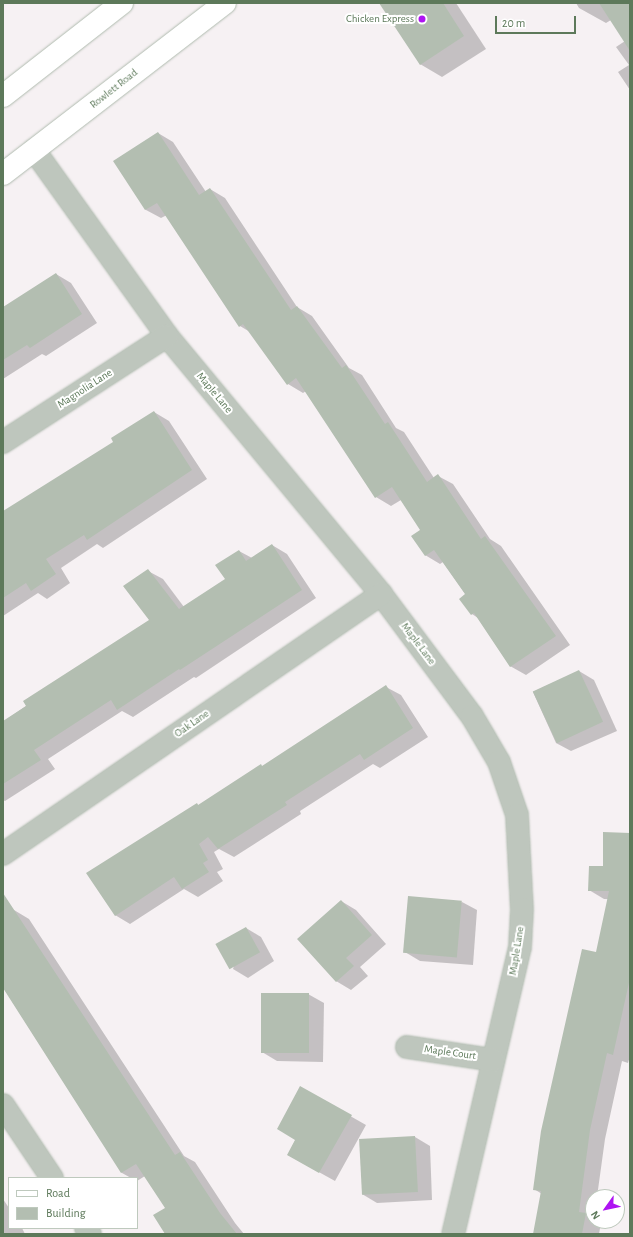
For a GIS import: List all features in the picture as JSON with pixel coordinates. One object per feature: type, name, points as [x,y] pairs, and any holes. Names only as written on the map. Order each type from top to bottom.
[{"type":"main road","points":[[3,96],[122,3]]},
{"type":"main road","name":"Rowlett Road","points":[[3,174],[225,3]]},
{"type":"street","name":"Maple Lane","points":[[34,150],[167,336],[381,594],[472,716],[499,762],[516,815],[522,909],[520,947],[453,1234]]},
{"type":"street","name":"Magnolia Lane","points":[[3,442],[167,336]]},
{"type":"street","name":"Oak Lane","points":[[3,854],[381,594]]},
{"type":"street","name":"Maple Court","points":[[407,1047],[493,1060]]},
{"type":"street","points":[[3,1106],[51,1177]]},
{"type":"building","name":"Chicken Express","points":[[379,3],[443,3],[464,36],[420,65]]},
{"type":"building","points":[[599,3],[630,3],[630,51]]},
{"type":"building","points":[[158,132],[199,195],[210,188],[291,310],[297,306],[342,368],[346,365],[385,424],[388,422],[427,482],[438,474],[481,539],[485,536],[556,636],[510,667],[474,613],[471,615],[459,599],[465,594],[434,550],[425,556],[411,536],[420,530],[392,487],[375,498],[296,378],[287,385],[243,324],[239,327],[157,203],[145,210],[113,161]]},
{"type":"building","points":[[56,273],[82,314],[30,348],[27,345],[3,360],[3,307]]},
{"type":"building","points":[[154,411],[192,470],[87,540],[84,535],[46,559],[56,574],[31,591],[26,583],[3,598],[3,511],[113,442],[111,438]]},
{"type":"building","points":[[272,544],[302,590],[117,710],[111,700],[34,750],[41,760],[3,784],[3,721],[26,706],[23,701],[149,620],[123,586],[148,569],[179,609],[225,579],[215,565],[239,550],[246,561]]},
{"type":"building","points":[[579,670],[603,722],[557,743],[533,692]]},
{"type":"building","points":[[386,685],[413,728],[364,760],[360,754],[285,802],[287,805],[218,849],[208,837],[199,844],[208,860],[203,863],[209,872],[182,889],[174,877],[115,916],[86,873],[197,803],[198,805],[261,764],[262,766]]},
{"type":"building","points":[[603,832],[630,833],[630,978],[613,1055],[607,1053],[590,1130],[579,1212],[585,1213],[585,1218],[582,1234],[533,1234],[541,1191],[533,1190],[541,1131],[582,949],[596,952],[609,891],[588,891],[589,866],[603,866]]},
{"type":"building","points":[[3,893],[175,1155],[180,1152],[220,1213],[237,1234],[165,1234],[153,1215],[165,1208],[136,1164],[121,1173],[3,988]]},
{"type":"building","points":[[408,896],[462,901],[457,957],[403,953]]},
{"type":"building","points":[[341,900],[372,935],[346,958],[354,966],[336,982],[297,939]]},
{"type":"building","points":[[246,927],[260,952],[229,969],[215,944]]},
{"type":"building","points":[[261,993],[309,993],[309,1053],[261,1053]]},
{"type":"building","points":[[300,1086],[352,1115],[319,1173],[287,1155],[295,1140],[277,1129]]},
{"type":"building","points":[[415,1136],[418,1192],[362,1195],[359,1139]]},
{"type":"place","name":"Chicken Express","points":[[422,19]]}]
